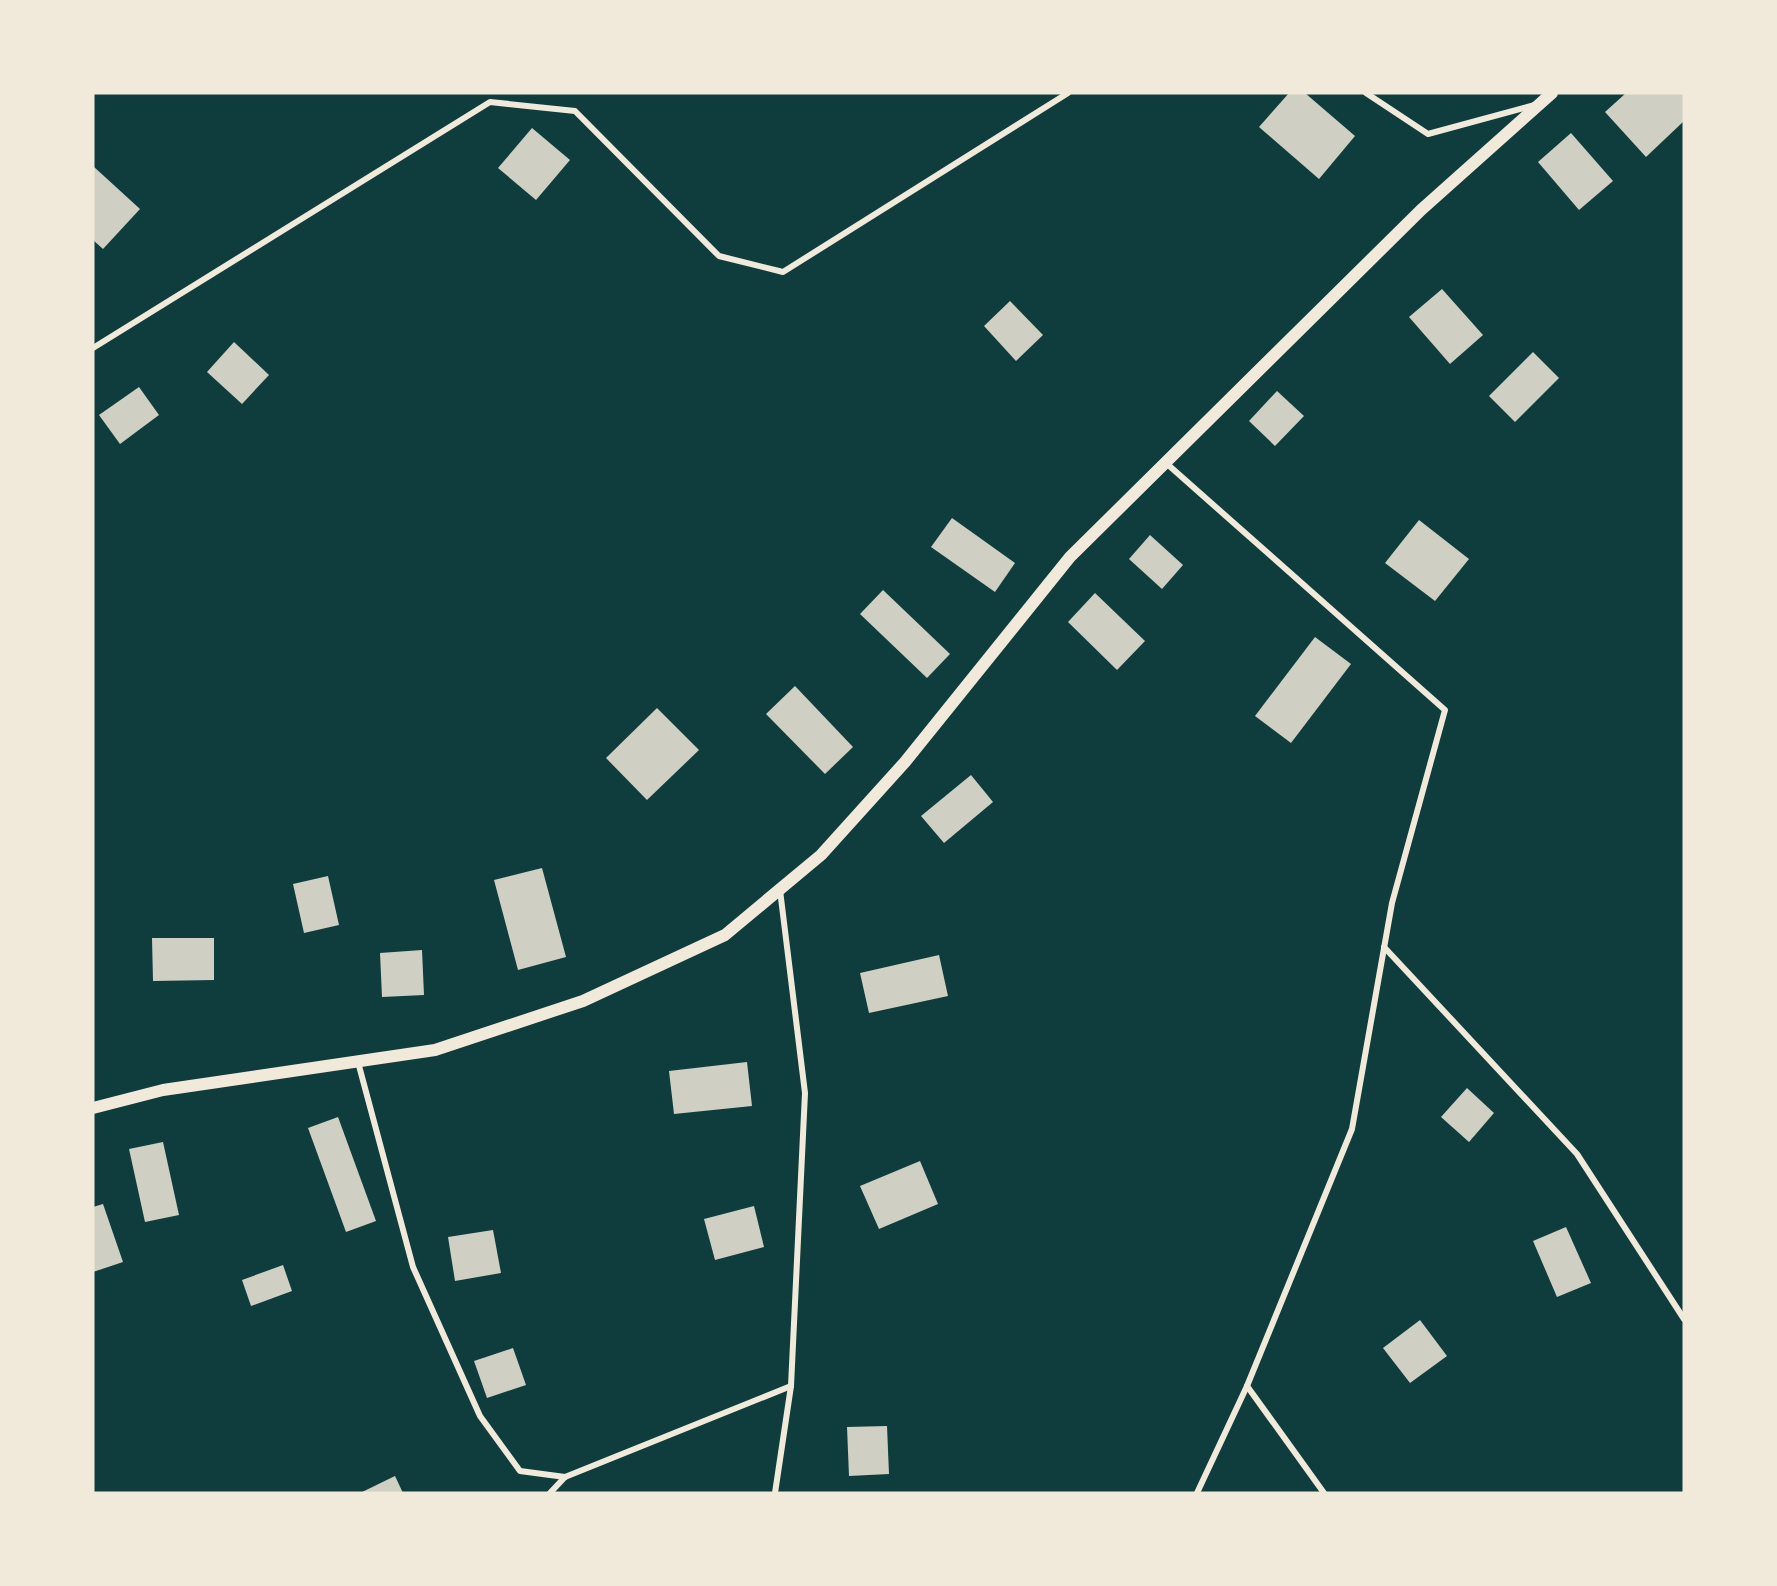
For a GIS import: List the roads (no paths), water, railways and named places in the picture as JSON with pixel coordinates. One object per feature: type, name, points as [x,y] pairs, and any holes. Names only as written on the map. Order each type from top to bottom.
[{"type":"main road","points":[[93,1108],[164,1090],[435,1050],[583,1001],[725,935],[821,855],[905,762],[1070,557],[1421,210],[1552,93]]},
{"type":"street","points":[[93,348],[490,102],[575,111],[719,256],[783,272],[1068,93]]},
{"type":"street","points":[[1366,93],[1428,134],[1541,103]]},
{"type":"street","points":[[1165,462],[1445,710],[1392,903],[1352,1130],[1247,1386],[1197,1493]]},
{"type":"street","points":[[775,1493],[791,1386],[806,1093],[780,889]]},
{"type":"street","points":[[1384,947],[1578,1154],[1684,1319]]},
{"type":"street","points":[[358,1061],[413,1267],[480,1416],[520,1471],[565,1477]]},
{"type":"street","points":[[550,1493],[565,1477],[791,1386]]},
{"type":"street","points":[[1247,1386],[1324,1493]]}]
